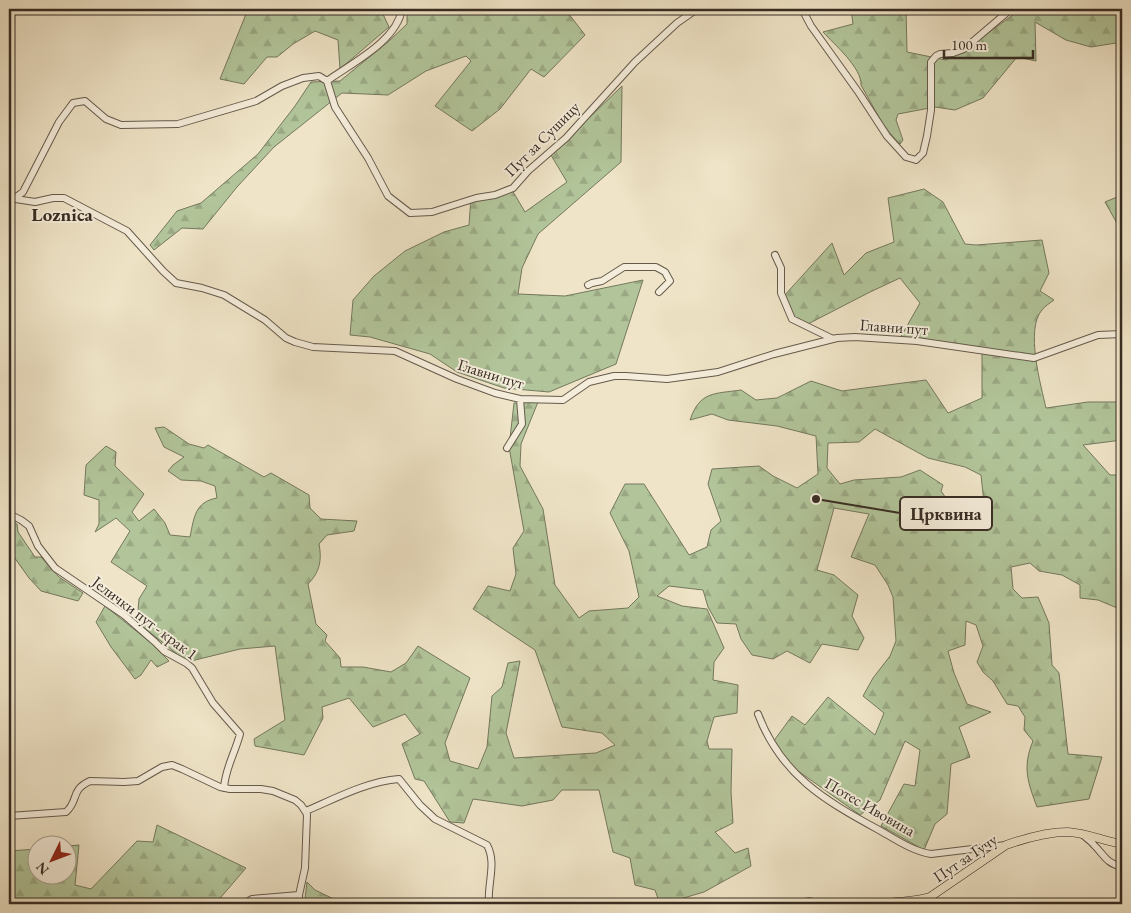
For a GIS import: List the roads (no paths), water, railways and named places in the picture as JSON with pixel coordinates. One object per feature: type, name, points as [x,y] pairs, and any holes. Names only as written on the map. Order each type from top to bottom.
[{"type":"main road","name":"Пут за Гучу","points":[[881,904],[930,897],[1006,845],[1026,839],[1055,833],[1082,834],[1122,844]]},
{"type":"main road","points":[[790,904],[809,902],[826,904]]},
{"type":"street","points":[[12,198],[23,192],[59,122],[73,103],[85,101],[106,118],[121,125],[178,124],[256,101],[282,86],[303,78],[319,76],[327,81],[385,39],[398,22],[402,9]]},
{"type":"street","name":"Пут за Сушицу","points":[[327,81],[335,107],[368,158],[388,196],[410,213],[432,212],[476,198],[495,195],[513,188],[566,138],[635,62],[677,23],[696,9]]},
{"type":"street","points":[[802,9],[811,26],[887,136],[906,157],[916,160],[923,153],[931,110],[930,62],[940,54],[953,53],[964,49],[1011,9]]},
{"type":"street","name":"Главни пут","points":[[12,198],[35,202],[53,198],[64,198],[117,224],[127,231],[176,283],[207,289],[224,295],[265,320],[286,338],[295,342],[313,347],[395,351],[457,379],[495,393],[520,399],[563,400],[589,382],[614,376],[667,379],[711,374],[774,354],[833,339],[855,337],[917,341],[1034,358],[1098,335],[1122,334]]},
{"type":"street","points":[[774,255],[781,268],[781,293],[792,319],[833,339]]},
{"type":"street","points":[[588,285],[602,281],[624,267],[656,267],[665,272],[670,281],[659,292]]},
{"type":"street","points":[[507,448],[522,424],[520,399]]},
{"type":"street","name":"Јелички пут - крак 1","points":[[9,514],[29,526],[38,546],[55,568],[124,615],[164,651],[192,668],[213,703],[240,734],[235,753],[225,776],[224,788]]},
{"type":"street","name":"Потес Ивовина","points":[[758,714],[765,734],[793,773],[836,806],[898,841],[923,853],[930,854],[1006,845]]},
{"type":"street","points":[[9,816],[66,812],[72,807],[80,787],[90,781],[138,780],[162,767],[172,765],[224,788],[273,791],[295,800],[307,814],[305,868],[299,904]]},
{"type":"street","points":[[306,811],[348,793],[386,780],[399,779],[420,805],[436,819],[487,845],[492,858],[489,886],[490,904]]},
{"type":"street","points":[[1082,834],[1105,859],[1122,867]]},
{"type":"street","points":[[244,904],[252,900],[299,895]]},
{"type":"place","name":"Црквина","points":[[816,499]]},
{"type":"district","name":"Loznica","points":[[62,214]]}]
